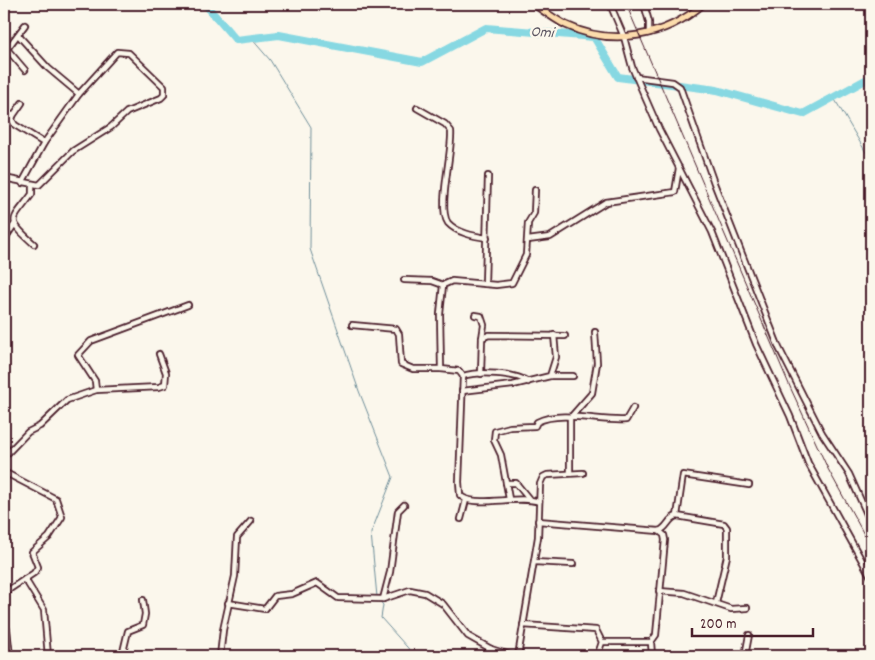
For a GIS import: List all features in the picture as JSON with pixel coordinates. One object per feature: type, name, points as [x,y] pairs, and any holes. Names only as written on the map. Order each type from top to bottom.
[{"type":"main road","points":[[534,4],[558,20],[580,31],[604,36],[624,37],[649,33],[676,24],[704,4]]},
{"type":"street","points":[[610,4],[624,37],[636,77],[712,232],[756,344],[790,416],[808,463],[871,577]]},
{"type":"street","points":[[644,4],[649,22],[649,33]]},
{"type":"street","points":[[25,25],[5,51],[25,70]]},
{"type":"street","points":[[18,35],[48,68],[79,94]]},
{"type":"street","points":[[4,178],[32,186],[42,183],[74,151],[111,127],[126,112],[162,98],[165,91],[164,87],[130,53],[117,52],[79,94],[44,143],[22,183]]},
{"type":"street","points":[[636,77],[673,82],[680,86],[714,183],[778,348],[822,433],[849,474],[871,523]]},
{"type":"street","points":[[22,103],[12,120],[15,125],[44,143]]},
{"type":"street","points":[[417,108],[445,124],[451,131],[446,193],[445,216],[447,222],[461,231],[487,238]]},
{"type":"street","points":[[4,111],[13,116]]},
{"type":"street","points":[[528,240],[550,236],[606,202],[675,192],[679,167]]},
{"type":"street","points":[[485,284],[488,176]]},
{"type":"street","points":[[4,240],[14,225],[16,214],[32,194],[32,186]]},
{"type":"street","points":[[443,286],[452,281],[496,285],[512,283],[526,255],[528,223],[534,213],[535,190]]},
{"type":"street","points":[[14,225],[34,244]]},
{"type":"street","points":[[404,280],[432,281],[443,286]]},
{"type":"street","points":[[441,369],[440,314],[443,286]]},
{"type":"street","points":[[96,390],[95,381],[78,355],[91,341],[188,305]]},
{"type":"street","points":[[475,315],[481,316],[484,325],[481,374]]},
{"type":"street","points":[[352,325],[396,329],[400,334],[401,364],[413,369],[459,371],[464,376]]},
{"type":"street","points":[[570,473],[570,418],[592,393],[597,363],[595,332]]},
{"type":"street","points":[[482,338],[489,335],[566,336]]},
{"type":"street","points":[[550,376],[556,357],[554,335]]},
{"type":"street","points":[[4,457],[28,432],[45,422],[67,400],[96,390],[165,385],[166,373],[159,354]]},
{"type":"street","points":[[464,376],[481,374],[514,375],[528,382]]},
{"type":"street","points":[[464,376],[460,495],[466,500],[529,499],[539,502]]},
{"type":"street","points":[[462,391],[528,382],[550,376],[573,376]]},
{"type":"street","points":[[509,499],[501,455],[494,440],[495,431],[510,426],[535,426],[537,422],[545,419],[591,416],[626,420],[633,408]]},
{"type":"street","points":[[4,472],[56,499],[62,517],[49,536],[32,552],[38,568],[4,593]]},
{"type":"street","points":[[518,656],[534,562],[543,478],[556,474],[583,473]]},
{"type":"street","points":[[677,516],[683,475],[749,485]]},
{"type":"street","points":[[506,483],[516,483],[529,499]]},
{"type":"street","points":[[461,518],[466,500]]},
{"type":"street","points":[[383,599],[390,572],[398,511],[404,505]]},
{"type":"street","points":[[538,521],[659,531],[666,528],[672,518],[677,516],[724,524],[727,528],[726,566],[716,603]]},
{"type":"street","points":[[220,656],[228,603],[235,576],[237,536],[251,520]]},
{"type":"street","points":[[652,656],[650,654],[651,642],[656,636],[658,591],[665,540],[664,535],[659,531]]},
{"type":"street","points":[[534,562],[573,564]]},
{"type":"street","points":[[25,579],[44,610],[48,656]]},
{"type":"street","points":[[228,603],[265,609],[275,596],[292,594],[317,583],[338,598],[383,599],[410,590],[425,593],[443,604],[468,636],[491,649],[513,656]]},
{"type":"street","points":[[658,591],[684,593],[731,609],[747,608]]},
{"type":"street","points":[[122,656],[128,631],[141,627],[144,622],[143,600]]},
{"type":"street","points":[[4,621],[10,656]]},
{"type":"street","points":[[523,625],[596,630],[602,642],[598,654]]},
{"type":"street","points":[[745,656],[749,635]]},
{"type":"street","points":[[602,642],[651,642]]},
{"type":"street","points":[[485,656],[491,649]]},
{"type":"waterway","name":"Omi","points":[[205,4],[236,40],[279,35],[422,62],[486,28],[594,37],[618,77],[717,90],[803,114],[871,77]]},
{"type":"waterway","points":[[251,38],[270,60],[311,127],[310,249],[359,391],[393,477],[371,533],[377,597]]},
{"type":"waterway","points":[[834,98],[871,161]]},
{"type":"waterway","points":[[380,601],[383,605],[381,618],[415,656]]},
{"type":"railway","points":[[626,4],[791,389],[828,469],[871,547]]}]
